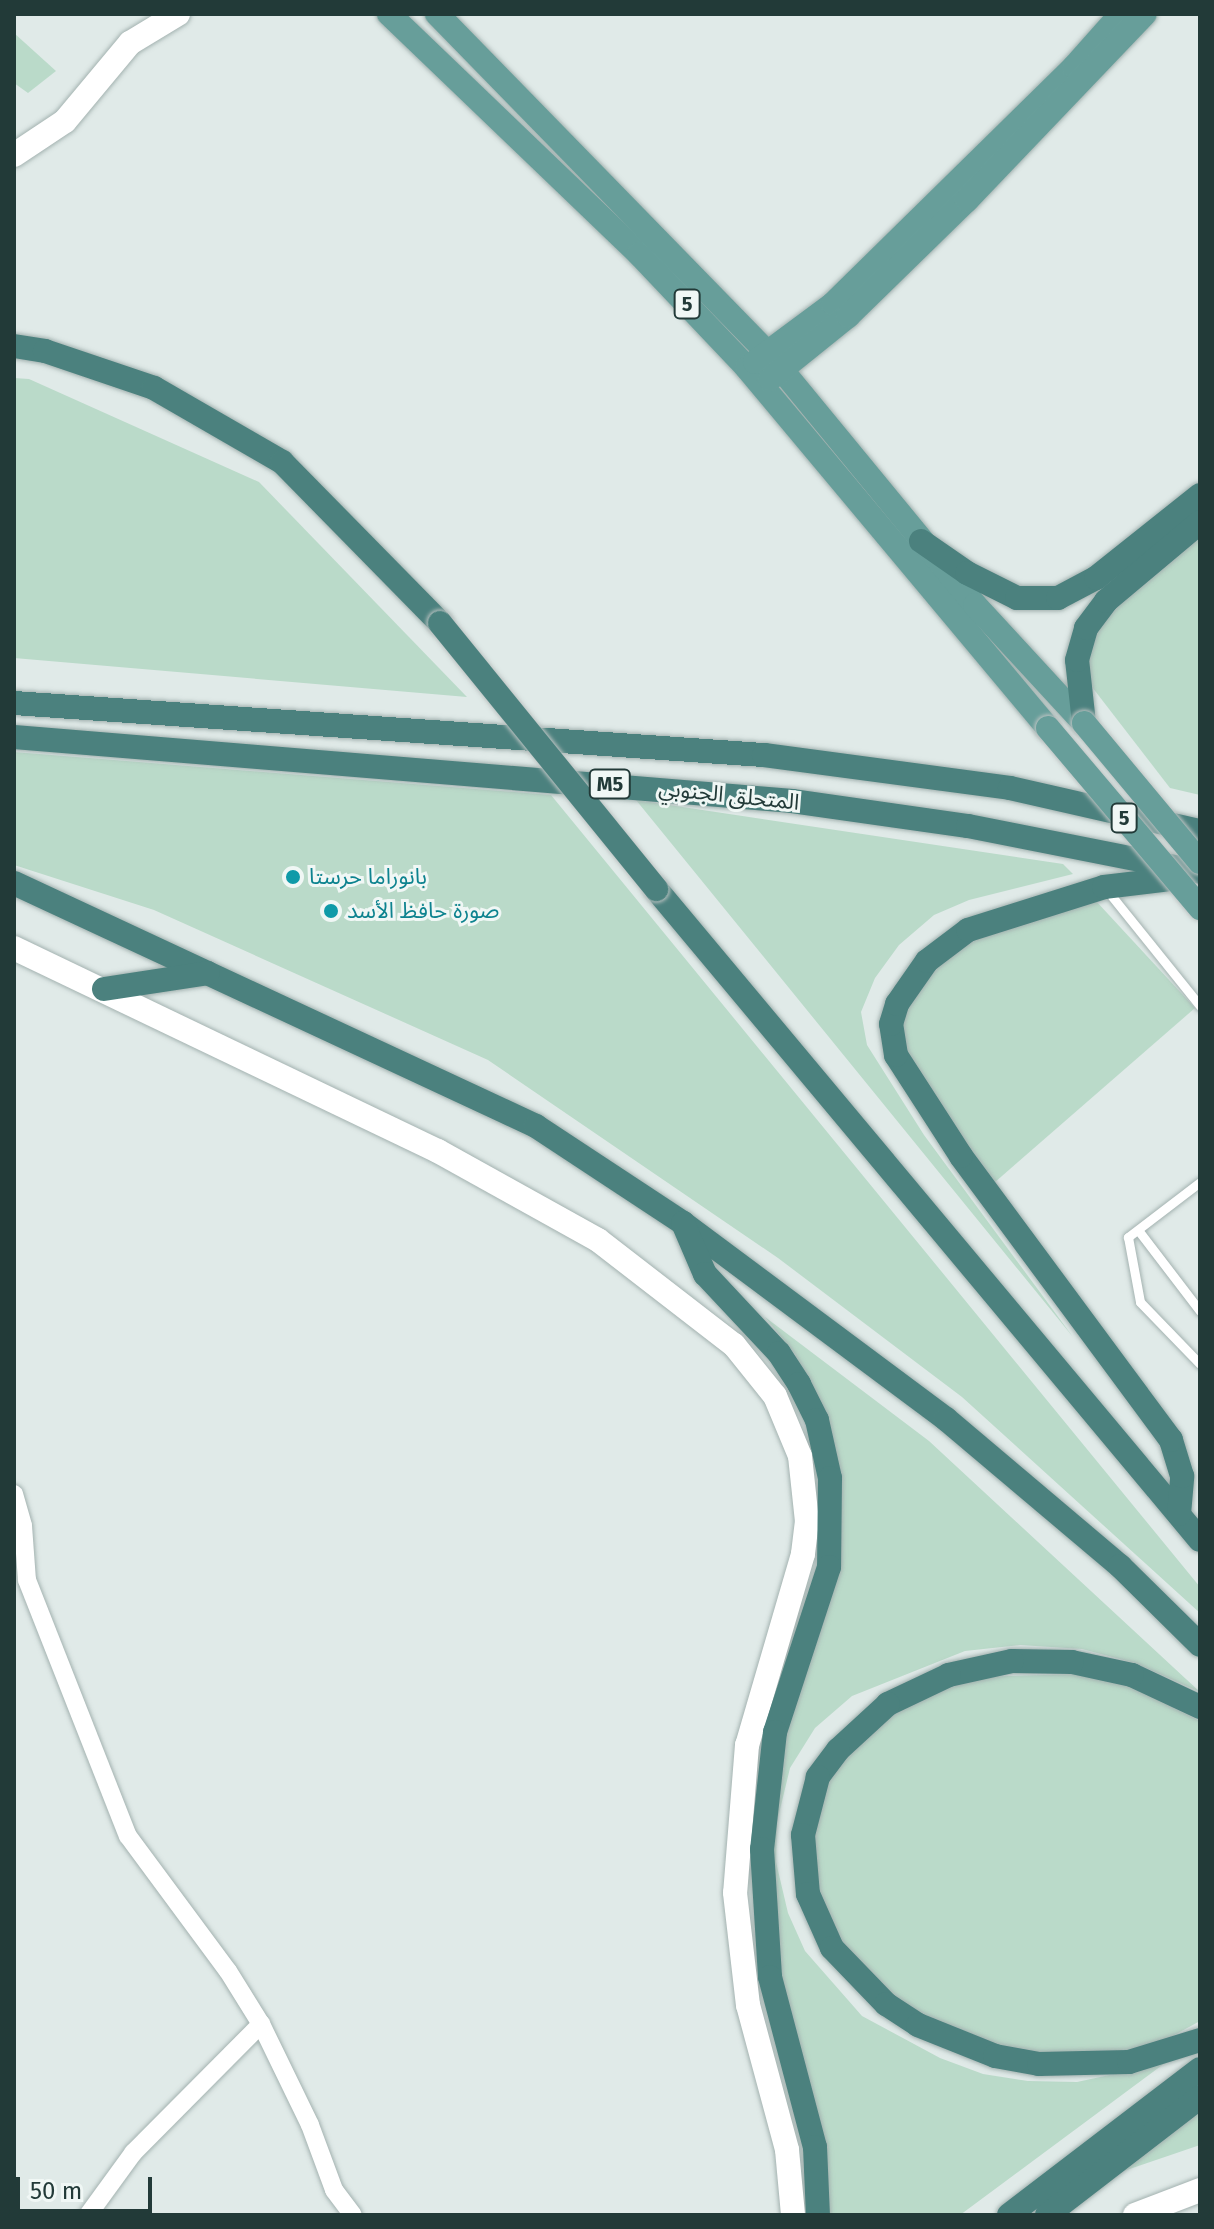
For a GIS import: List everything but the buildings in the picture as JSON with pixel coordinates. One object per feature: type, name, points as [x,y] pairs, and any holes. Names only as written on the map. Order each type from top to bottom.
[{"type":"highway","points":[[14,346],[45,351],[154,388],[282,462],[440,623],[656,889],[1200,1540]]},
{"type":"highway","points":[[921,541],[967,573],[1017,598],[1058,598],[1096,578],[1200,495]]},
{"type":"highway","points":[[1084,723],[1077,660],[1086,628],[1106,601],[1200,522]]},
{"type":"highway","name":"المتحلق الجنوبي","points":[[14,703],[764,755],[1010,788],[1200,831]]},
{"type":"highway","name":"المتحلق الجنوبي","points":[[14,737],[792,801],[968,826],[1200,874]]},
{"type":"highway","points":[[1179,1514],[1182,1476],[1171,1440],[992,1202],[901,1064],[891,1034],[902,995],[927,961],[953,939],[1035,906],[1104,887],[1146,878],[1200,874]]},
{"type":"highway","points":[[14,883],[536,1126],[683,1223],[946,1419],[1120,1566],[1200,1645]]},
{"type":"highway","points":[[104,989],[209,973]]},
{"type":"highway","points":[[683,1223],[705,1274],[779,1353],[799,1384],[817,1420],[830,1478],[829,1567],[775,1732],[762,1849],[770,1977],[815,2147],[818,2215]]},
{"type":"highway","points":[[1200,1707],[1132,1675],[1072,1662],[1012,1661],[917,1687],[861,1725],[818,1777],[803,1835],[803,1864],[818,1922],[857,1978],[918,2025],[953,2042],[1025,2061],[1084,2066],[1129,2062],[1200,2040]]},
{"type":"highway","points":[[1009,2215],[1200,2069]]},
{"type":"highway","points":[[1047,2215],[1200,2097]]},
{"type":"main road","name":"5","points":[[389,14],[639,254],[754,376],[966,612],[1084,723],[1200,862]]},
{"type":"main road","name":"5","points":[[437,14],[775,361],[921,541],[966,612],[1048,728],[1200,908]]},
{"type":"main road","points":[[1081,73],[1121,14]]},
{"type":"main road","points":[[754,376],[848,316],[1081,73],[1145,14]]},
{"type":"main road","points":[[639,254],[656,236]]},
{"type":"street","points":[[14,155],[65,121],[130,43],[143,14]]},
{"type":"street","points":[[130,43],[178,14]]},
{"type":"street","points":[[14,948],[438,1151],[598,1240],[734,1345],[775,1396],[800,1456],[807,1521],[803,1554],[747,1745],[735,1893],[748,2005],[787,2150],[793,2215]]},
{"type":"street","points":[[14,1494],[23,1526],[27,1580],[128,1836],[228,1971],[261,2024],[310,2125],[334,2190],[353,2215]]},
{"type":"street","points":[[88,2215],[133,2153],[261,2024]]},
{"type":"street","points":[[1135,2215],[1200,2190]]},
{"type":"lane","points":[[1104,887],[1200,1006]]},
{"type":"lane","points":[[1200,1182],[1128,1237],[1140,1302],[1200,1364]]},
{"type":"lane","points":[[1138,1230],[1200,1311]]},
{"type":"green space","points":[[14,33],[56,71],[28,93],[14,83]]},
{"type":"green space","points":[[14,378],[29,379],[259,482],[467,697],[14,658]]},
{"type":"green space","points":[[1200,519],[1200,795],[1170,788],[1082,674],[1091,615]]},
{"type":"green space","points":[[14,752],[551,795],[1200,1587],[1200,1613],[962,1397],[778,1258],[488,1060],[154,910],[14,865]]},
{"type":"green space","points":[[636,800],[1063,864],[1073,874],[969,900],[934,915],[899,945],[875,978],[861,1012],[867,1045],[924,1135],[1073,1337]]},
{"type":"green space","points":[[1096,901],[1195,1008],[994,1183],[943,1116],[899,1041],[901,992],[952,942]]},
{"type":"green space","points":[[765,1317],[929,1441],[1200,1692],[1135,1663],[1082,1649],[1020,1645],[965,1651],[852,1696],[815,1728],[790,1768],[777,1822],[776,1862],[788,1913],[805,1951],[862,2016],[940,2058],[983,2074],[1028,2081],[1077,2082],[1165,2063],[960,2215],[819,2215],[777,2022],[761,1822],[829,1569],[828,1426],[795,1354]]},
{"type":"green space","points":[[1081,1674],[1130,1686],[1200,1721],[1200,2021],[1160,2043],[1127,2051],[1031,2055],[989,2045],[911,2015],[830,1938],[804,1825],[817,1779],[871,1718],[969,1677]]},
{"type":"green space","points":[[1200,2110],[1200,2145],[1112,2175]]},
{"type":"place","name":"بانوراما حرستا","points":[[293,877]]},
{"type":"place","name":"صورة حافظ الأسد","points":[[331,911]]}]
